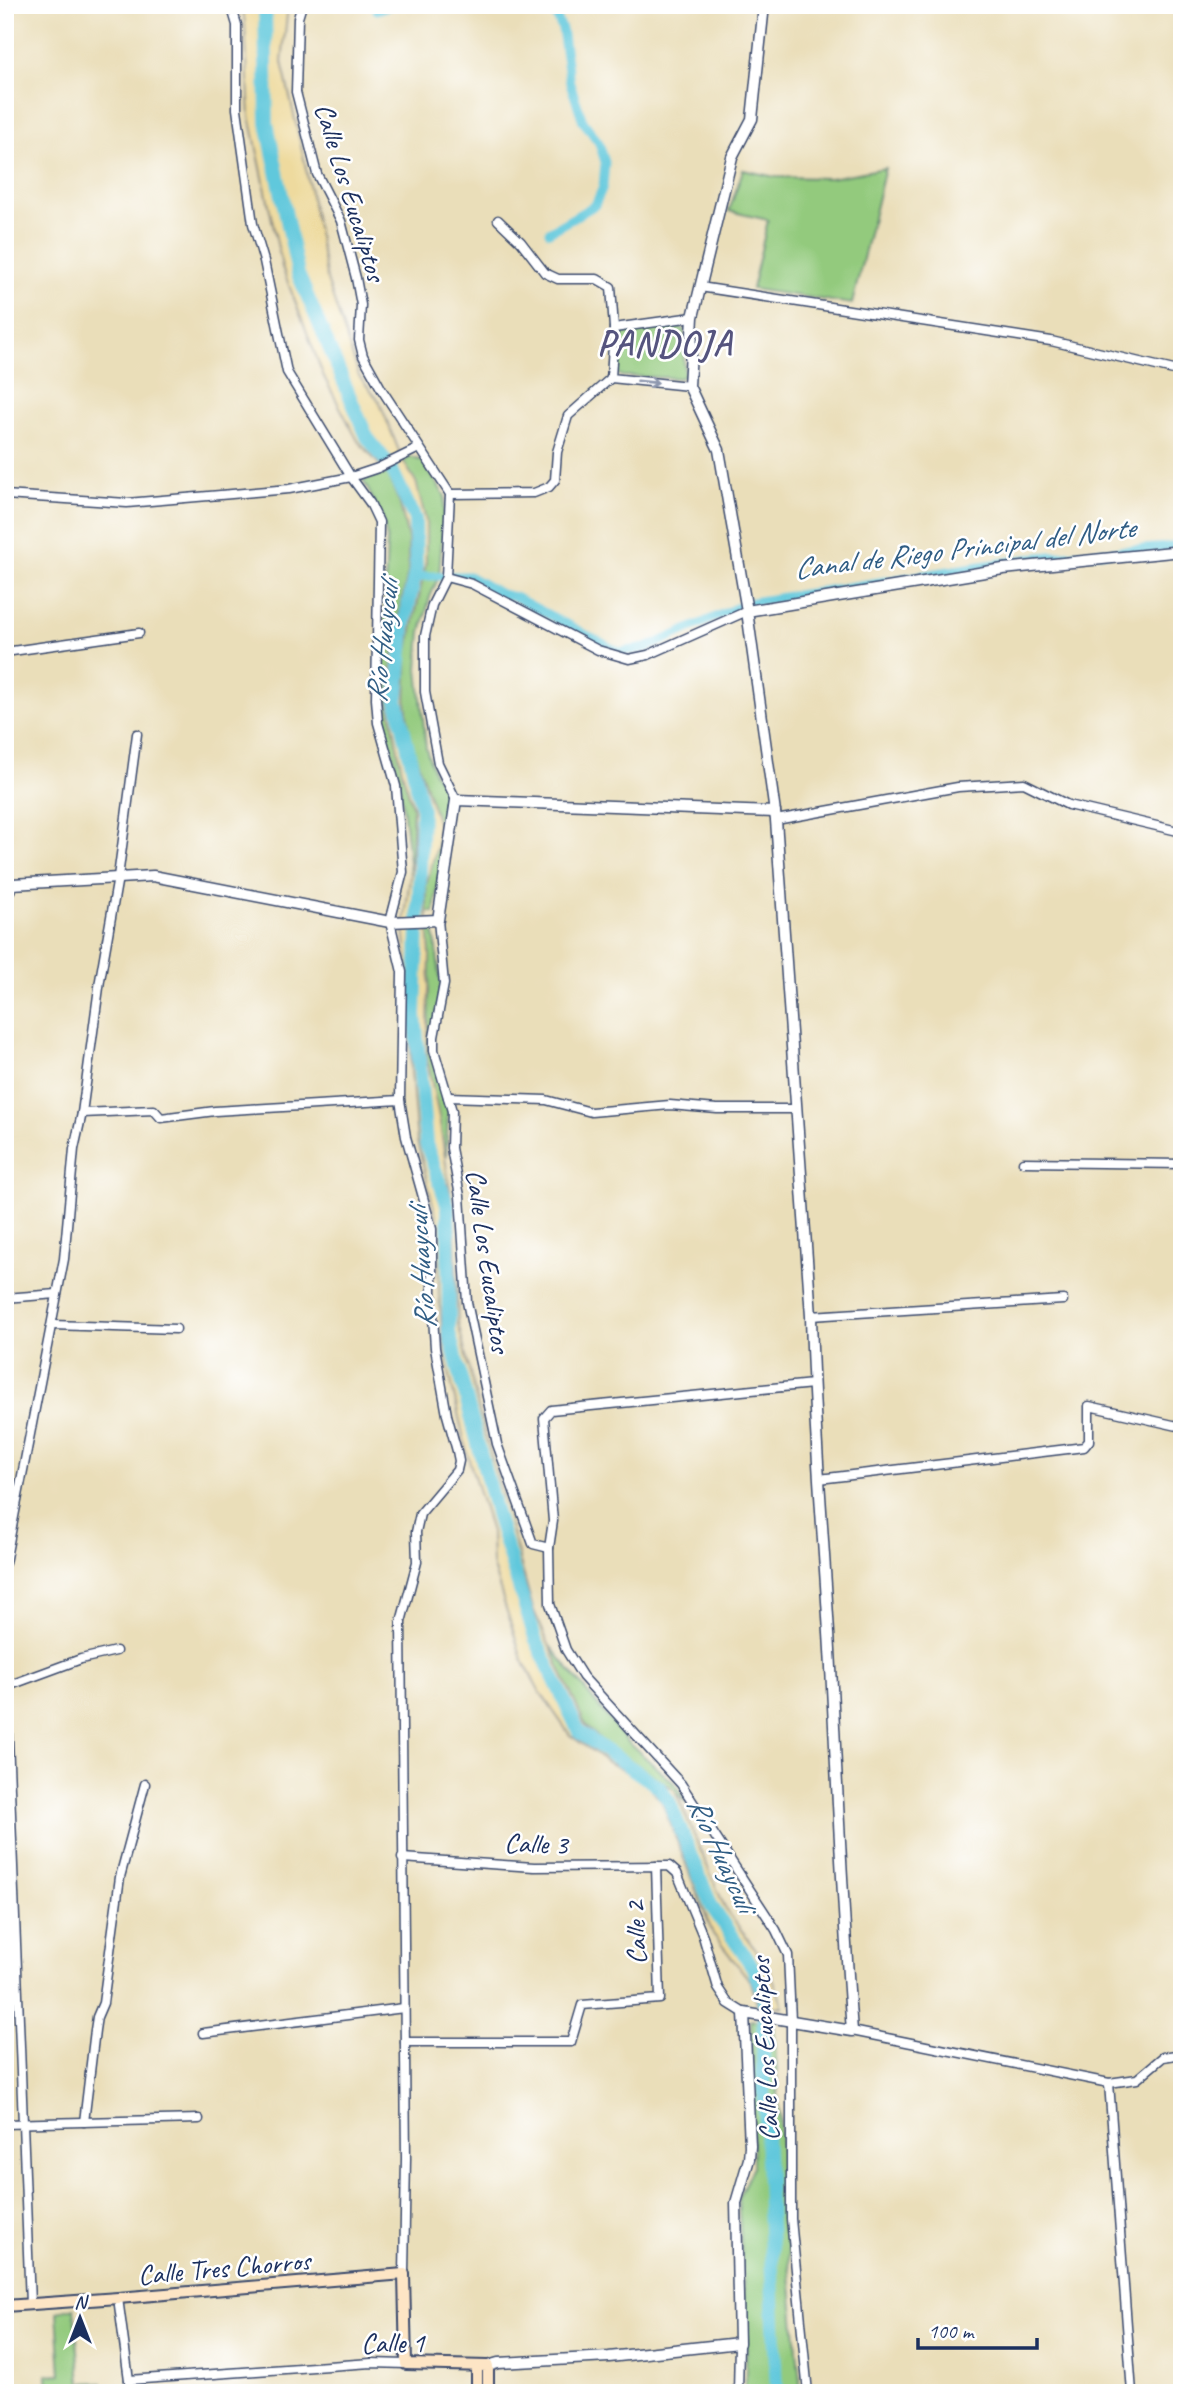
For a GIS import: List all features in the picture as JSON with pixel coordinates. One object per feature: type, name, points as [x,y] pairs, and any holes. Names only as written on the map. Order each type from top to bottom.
[{"type":"main road","name":"Calle Tres Chorros","points":[[5,2306],[404,2274]]},
{"type":"main road","points":[[404,2274],[406,2364]]},
{"type":"main road","name":"Calle 1","points":[[406,2364],[482,2366]]},
{"type":"main road","points":[[477,2393],[482,2366]]},
{"type":"main road","points":[[482,2366],[488,2393]]},
{"type":"street","points":[[231,5],[237,25],[237,109],[253,224],[264,261],[288,372],[351,477],[370,503],[379,522],[376,699],[378,723],[397,786],[403,872],[395,922],[402,972],[400,1100],[406,1137],[432,1229],[435,1348],[447,1415],[459,1461],[457,1470],[420,1514],[416,1532],[417,1562],[401,1622],[404,2274]]},
{"type":"street","name":"Calle Los Eucaliptos","points":[[302,5],[296,92],[317,174],[341,221],[356,278],[361,305],[359,340],[363,356],[450,495]]},
{"type":"street","points":[[764,5],[752,119],[732,158],[692,317],[689,386],[719,450],[747,611],[775,816],[811,1316],[841,1896],[852,2031]]},
{"type":"street","points":[[498,220],[545,273],[558,279],[597,279],[611,287],[614,328],[611,378],[568,416],[557,452],[555,480],[549,487],[534,493],[450,495],[446,577],[432,605],[425,636],[425,692],[438,763],[456,800],[775,816],[958,787],[1024,783],[1068,805],[1182,832]]},
{"type":"street","points":[[700,286],[1051,341],[1182,372]]},
{"type":"street","points":[[614,328],[692,317]]},
{"type":"street","points":[[611,378],[689,386]]},
{"type":"street","points":[[5,495],[136,502],[289,489],[351,477],[378,468],[419,448]]},
{"type":"street","points":[[446,577],[472,584],[598,650],[629,659],[648,655],[747,611],[1003,569],[1182,551]]},
{"type":"street","points":[[5,652],[139,633]]},
{"type":"street","points":[[5,1563],[66,1246],[74,1149],[82,1113],[100,980],[118,877],[136,734]]},
{"type":"street","name":"Calle Los Eucaliptos","points":[[456,800],[434,920],[444,984],[434,1050],[452,1111],[451,1148],[460,1196],[467,1302],[497,1444],[533,1544],[549,1548],[550,1604],[566,1650],[583,1677],[681,1784],[776,1930],[788,1955],[791,2020],[791,2219],[808,2393]]},
{"type":"street","points":[[5,900],[12,884],[153,876],[395,922],[434,920]]},
{"type":"street","points":[[448,1097],[546,1100],[591,1112],[670,1105],[717,1109],[796,1109]]},
{"type":"street","points":[[82,1113],[154,1110],[161,1118],[215,1111],[400,1100]]},
{"type":"street","points":[[1023,1162],[1182,1164]]},
{"type":"street","points":[[5,1298],[57,1294]]},
{"type":"street","points":[[811,1316],[1063,1300]]},
{"type":"street","points":[[52,1325],[176,1329]]},
{"type":"street","points":[[549,1548],[553,1521],[544,1418],[551,1410],[813,1384]]},
{"type":"street","points":[[819,1479],[1084,1447],[1089,1441],[1089,1406],[1182,1427]]},
{"type":"street","points":[[30,2304],[6,1687],[82,1659],[116,1651]]},
{"type":"street","points":[[84,2122],[94,2030],[103,2003],[120,1877],[145,1784]]},
{"type":"street","name":"Calle 3","points":[[402,1858],[545,1867],[669,1866],[677,1873],[703,1936],[718,1988],[728,2003],[749,2014]]},
{"type":"street","name":"Calle 2","points":[[405,2042],[571,2042],[582,2005],[660,1999],[656,1866]]},
{"type":"street","points":[[203,2033],[404,2008]]},
{"type":"street","points":[[738,2393],[740,2343],[736,2203],[749,2159],[750,2146],[749,2014],[852,2031],[1109,2083],[1137,2080],[1163,2057],[1182,2054]]},
{"type":"street","points":[[1109,2083],[1132,2393]]},
{"type":"street","points":[[5,2124],[200,2119]]},
{"type":"street","points":[[118,2298],[130,2393]]},
{"type":"street","name":"Calle 1","points":[[482,2366],[609,2357],[740,2343]]},
{"type":"street","name":"Calle 1","points":[[129,2380],[371,2363],[406,2364]]},
{"type":"green space","points":[[885,168],[852,304],[752,289],[768,220],[729,211],[743,170],[775,177],[830,178]]},
{"type":"green space","points":[[678,326],[684,330],[684,376],[622,376],[617,373],[619,331]]},
{"type":"green space","points":[[411,457],[422,461],[445,496],[439,576],[430,597],[421,632],[418,669],[426,748],[434,773],[446,790],[449,804],[434,912],[427,912],[426,885],[437,846],[437,821],[411,742],[406,704],[407,654],[426,562],[403,461]]},
{"type":"green space","points":[[387,473],[400,504],[408,538],[408,573],[394,637],[402,771],[413,808],[410,874],[399,783],[381,700],[387,539],[383,518],[363,480]]},
{"type":"green space","points":[[427,924],[433,925],[441,984],[430,1051],[448,1111],[446,1157],[427,1059],[430,956]]},
{"type":"green space","points":[[550,1646],[626,1740],[677,1786],[688,1804],[677,1793],[600,1740],[589,1729],[574,1703]]},
{"type":"green space","points":[[751,2020],[774,2024],[786,2231],[801,2393],[745,2393],[747,2339],[738,2198],[753,2166]]},
{"type":"green space","points":[[74,2308],[81,2383],[102,2382],[103,2393],[48,2393],[47,2375],[61,2374],[57,2312]]},
{"type":"sand","points":[[242,5],[288,5],[282,62],[327,280],[359,376],[379,401],[403,461],[416,482],[426,521],[426,562],[407,654],[406,704],[411,742],[437,821],[437,846],[426,885],[430,956],[427,1059],[439,1117],[454,1218],[458,1323],[481,1419],[533,1609],[586,1727],[603,1742],[675,1790],[725,1908],[770,1970],[783,2007],[758,2006],[751,1982],[713,1934],[662,1802],[646,1782],[609,1763],[570,1735],[540,1692],[522,1659],[492,1564],[491,1532],[467,1453],[444,1350],[439,1295],[438,1224],[417,1141],[411,1071],[411,1006],[404,925],[413,852],[413,808],[402,771],[389,703],[394,637],[408,573],[408,538],[400,504],[387,473],[358,441],[324,377],[282,267],[250,116]]},
{"type":"waterway","name":"Río Huayculi","points":[[265,5],[267,123],[298,274],[367,437],[390,466],[415,519],[416,568],[404,627],[397,701],[422,809],[415,1014],[426,1143],[448,1207],[449,1332],[498,1521],[535,1638],[579,1732],[659,1787],[669,1801],[712,1907],[752,1966],[764,1996],[763,2062],[777,2393]]},
{"type":"waterway","points":[[377,10],[392,5]]},
{"type":"waterway","points":[[549,232],[595,205],[603,187],[605,162],[599,143],[583,121],[570,83],[562,29],[551,5]]},
{"type":"waterway","name":"Canal de Riego Principal del Norte","points":[[752,602],[1038,557],[1182,546]]},
{"type":"waterway","name":"Canal de Riego Principal del Norte","points":[[414,580],[423,576],[469,576],[619,652],[646,648],[740,606]]},
{"type":"district","name":"PANDOJA","points":[[665,343]]}]
